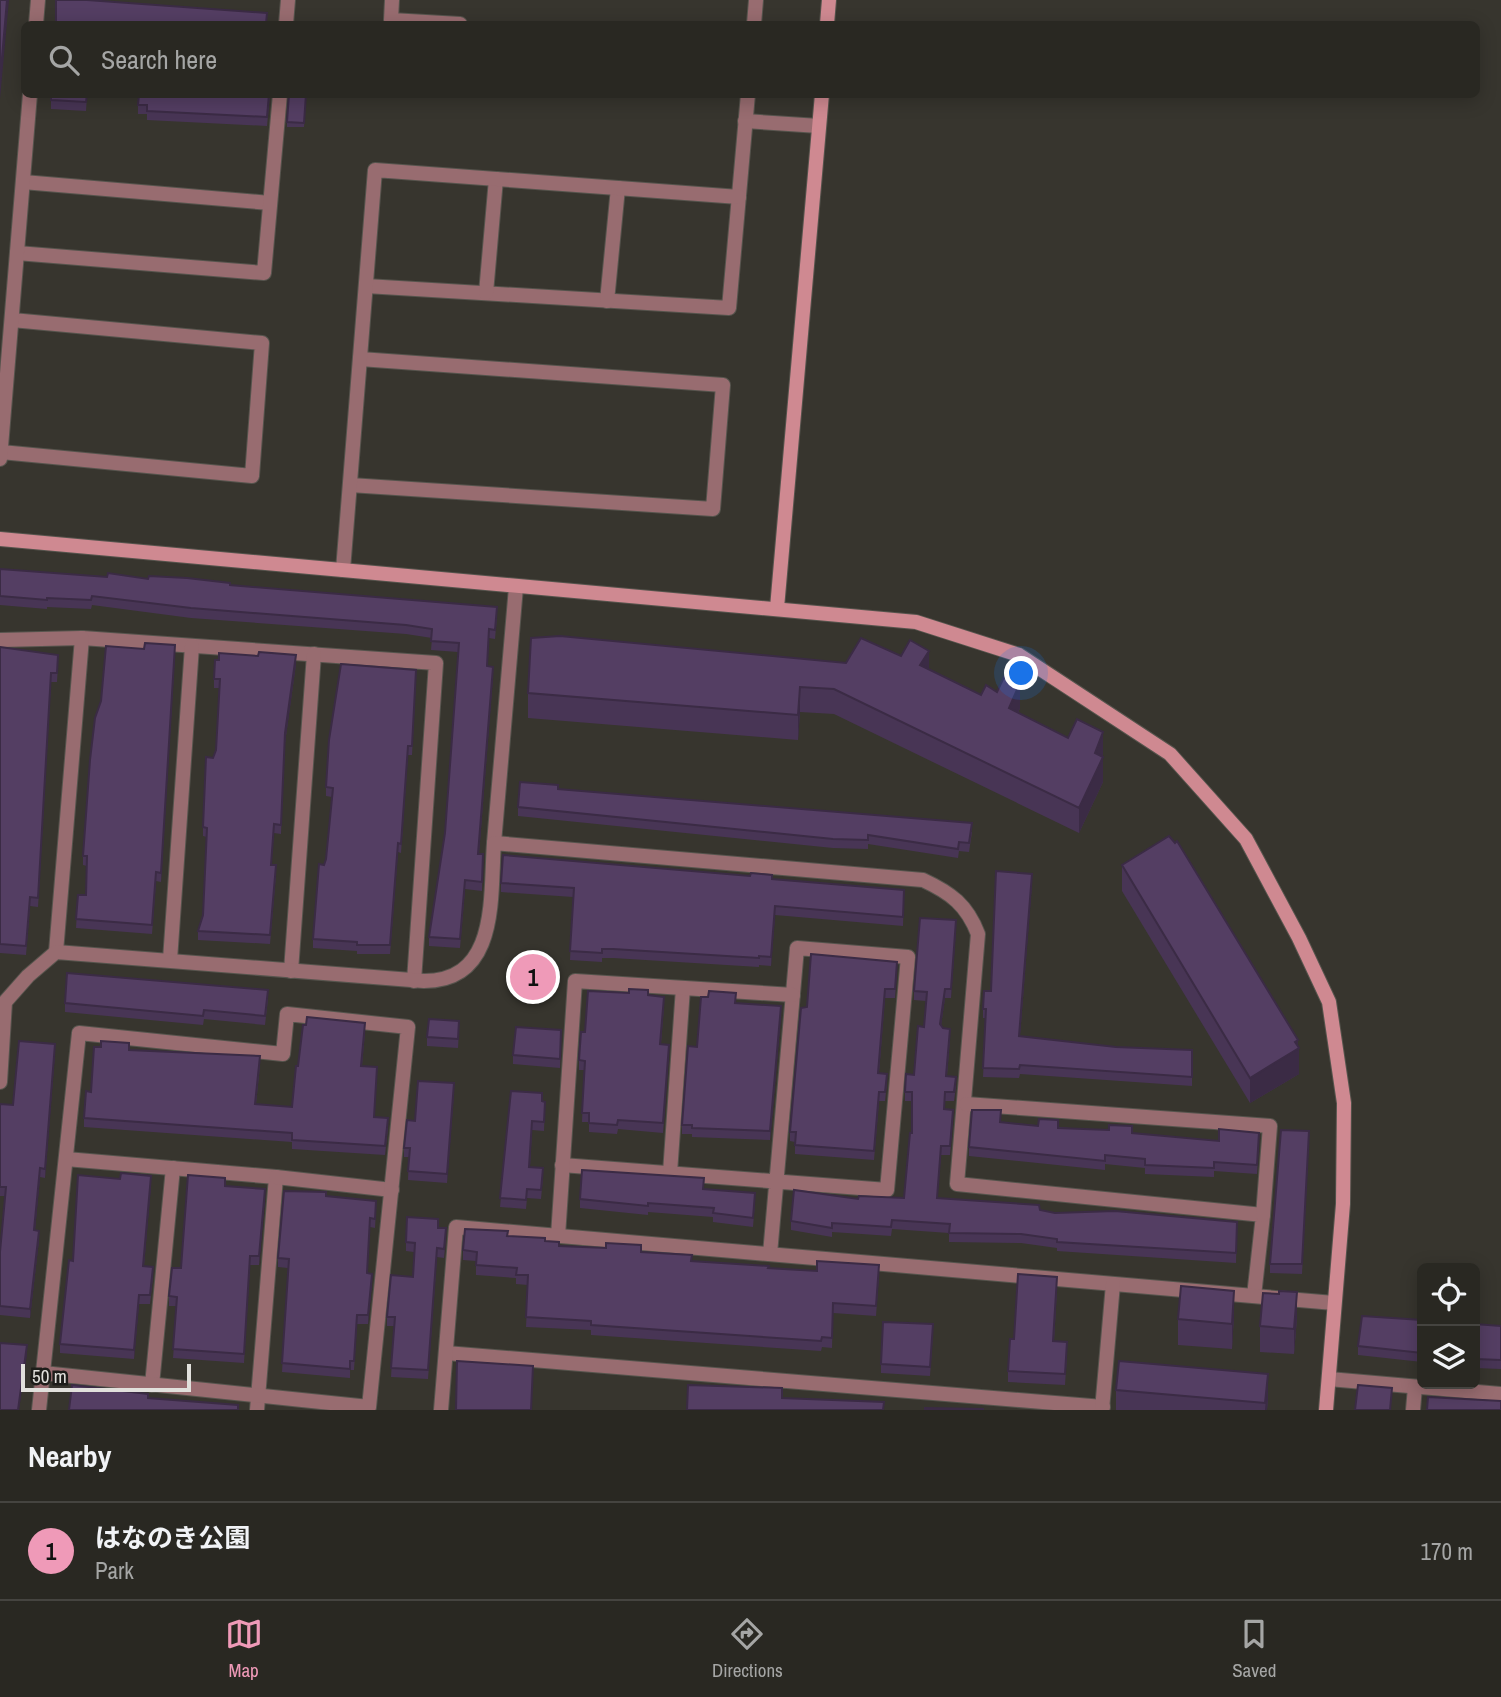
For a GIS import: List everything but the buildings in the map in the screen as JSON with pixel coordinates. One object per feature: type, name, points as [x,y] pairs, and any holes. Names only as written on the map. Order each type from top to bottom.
[{"type":"street","points":[[36,21],[38,0]]},
{"type":"street","points":[[286,21],[288,0]]},
{"type":"street","points":[[392,0],[391,20],[408,21]]},
{"type":"street","points":[[754,21],[756,0]]},
{"type":"street","points":[[827,21],[829,0]]},
{"type":"street","points":[[0,459],[30,98]]},
{"type":"street","points":[[17,253],[264,273],[280,98]]},
{"type":"street","points":[[366,286],[729,308],[748,98]]},
{"type":"street","points":[[777,608],[822,98]]},
{"type":"street","points":[[745,121],[819,126]]},
{"type":"street","points":[[343,569],[375,170],[739,198]]},
{"type":"street","points":[[486,293],[496,179]]},
{"type":"street","points":[[23,182],[270,203]]},
{"type":"street","points":[[607,301],[618,188]]},
{"type":"street","points":[[1,452],[252,476],[262,343],[12,320]]},
{"type":"street","points":[[350,485],[713,509],[721,413],[723,385],[360,359]]},
{"type":"street","points":[[0,540],[916,622],[1019,655],[1170,754],[1246,839],[1329,1002],[1344,1103],[1343,1204],[1326,1410]]},
{"type":"street","points":[[0,1082],[2,1002],[56,952],[414,981],[451,978],[466,969],[478,953],[487,926],[516,587]]},
{"type":"street","points":[[0,640],[82,638],[436,663],[414,981]]},
{"type":"street","points":[[56,952],[82,638]]},
{"type":"street","points":[[170,960],[192,646]]},
{"type":"street","points":[[291,971],[314,654]]},
{"type":"street","points":[[494,843],[923,880],[952,894],[972,917],[978,934],[966,1104],[957,1184],[1263,1215]]},
{"type":"street","points":[[562,1165],[777,1180],[887,1190],[908,957],[797,948],[777,1180],[770,1254]]},
{"type":"street","points":[[558,1236],[575,981],[793,995]]},
{"type":"street","points":[[670,1172],[683,988]]},
{"type":"street","points":[[39,1410],[79,1033],[283,1054],[287,1014],[408,1027],[369,1407],[257,1403],[152,1385],[43,1373]]},
{"type":"street","points":[[966,1104],[1270,1126],[1254,1296]]},
{"type":"street","points":[[66,1158],[391,1190]]},
{"type":"street","points":[[152,1385],[173,1168]]},
{"type":"street","points":[[257,1403],[276,1177]]},
{"type":"street","points":[[441,1410],[456,1227],[1334,1303]]},
{"type":"street","points":[[446,1353],[1102,1409],[1113,1284]]},
{"type":"street","points":[[1329,1379],[1501,1394]]},
{"type":"street","points":[[1413,1410],[1415,1387]]},
{"type":"place","name":"はなのき公園","points":[[533,977]]}]
